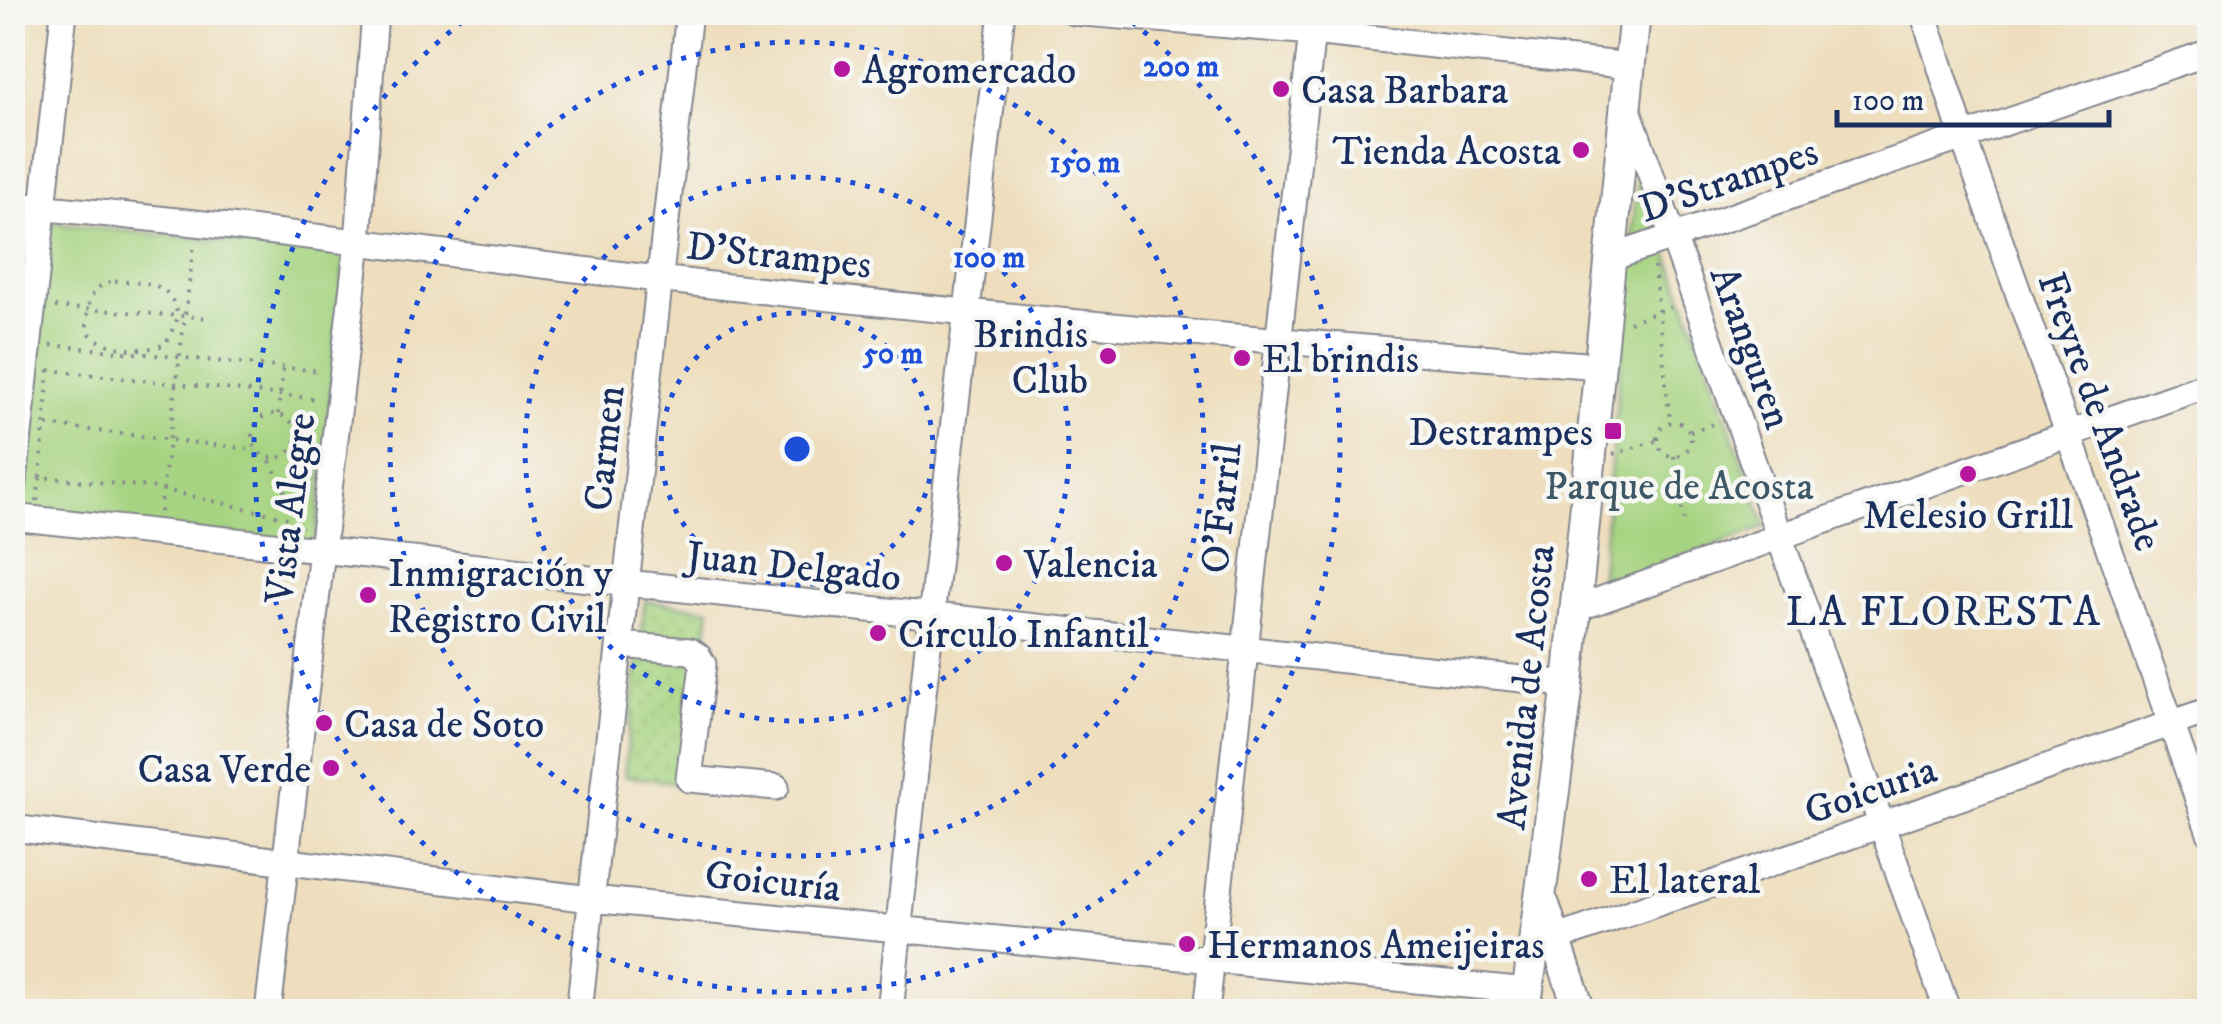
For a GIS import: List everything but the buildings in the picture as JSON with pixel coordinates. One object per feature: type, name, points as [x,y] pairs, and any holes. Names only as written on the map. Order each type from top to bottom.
[{"type":"main road","name":"Avenida de Acosta","points":[[1527,1002],[1568,684],[1635,12]]},
{"type":"main road","points":[[1541,896],[1580,1012]]},
{"type":"street","points":[[12,500],[64,12]]},
{"type":"street","name":"Vista Alegre","points":[[268,1012],[314,544],[340,401],[358,242],[375,12]]},
{"type":"street","name":"Carmen","points":[[579,1012],[688,12]]},
{"type":"street","points":[[890,1012],[931,617],[1002,12]]},
{"type":"street","points":[[1073,12],[1313,22],[1630,66]]},
{"type":"street","name":"Freyre de Andrade","points":[[1923,12],[1963,137],[2210,833]]},
{"type":"street","name":"O'Farril","points":[[1206,1012],[1242,650],[1313,22]]},
{"type":"street","name":"D'Strampes","points":[[1610,258],[2210,52]]},
{"type":"street","name":"Aranguren","points":[[1626,104],[1948,1012]]},
{"type":"street","name":"D'Strampes","points":[[12,205],[659,279],[1276,343],[1600,366]]},
{"type":"street","points":[[1576,608],[2210,384]]},
{"type":"street","name":"Juan Delgado","points":[[24,518],[314,544],[626,585],[1568,684]]},
{"type":"street","points":[[620,645],[690,651],[703,664],[689,779],[776,788]]},
{"type":"street","name":"Goicuria","points":[[1555,940],[2210,710]]},
{"type":"street","name":"Goicuría","points":[[12,828],[591,899],[1211,962],[1527,1002]]},
{"type":"path","points":[[158,533],[195,238]]},
{"type":"path","points":[[1654,267],[1670,422]]},
{"type":"path","points":[[115,280],[159,286],[171,294],[178,317],[166,344],[153,349],[102,344],[87,330],[87,310],[96,287],[115,280]]},
{"type":"path","points":[[1624,324],[1690,299]]},
{"type":"path","points":[[55,306],[211,318]]},
{"type":"path","points":[[51,346],[343,372]]},
{"type":"path","points":[[278,414],[284,369]]},
{"type":"path","points":[[24,518],[40,476],[50,370],[340,401]]},
{"type":"path","points":[[256,450],[251,436],[256,421],[270,414],[284,416],[294,427],[296,441],[289,453],[268,458]]},
{"type":"path","points":[[1690,432],[1731,417]]},
{"type":"path","points":[[1670,422],[1682,423],[1690,432],[1688,448],[1674,456],[1660,450],[1656,440],[1660,428],[1670,422]]},
{"type":"path","points":[[45,424],[256,450],[268,458],[297,520],[314,544]]},
{"type":"path","points":[[1612,454],[1656,440]]},
{"type":"path","points":[[1674,456],[1684,522]]},
{"type":"path","points":[[40,476],[162,489],[297,520]]},
{"type":"green space","name":"Parque de Acosta","points":[[1640,177],[1766,527],[1600,585],[1637,182]]},
{"type":"green space","points":[[51,223],[345,254],[315,544],[21,513]]},
{"type":"green space","points":[[645,601],[710,609],[689,784],[624,776]]},
{"type":"place","name":"Agromercado","points":[[842,69]]},
{"type":"place","name":"Casa Barbara","points":[[1281,89]]},
{"type":"place","name":"Tienda Acosta","points":[[1581,150]]},
{"type":"place","name":"Brindis Club","points":[[1108,356]]},
{"type":"place","name":"El brindis","points":[[1242,358]]},
{"type":"place","name":"Destrampes","points":[[1613,431]]},
{"type":"place","name":"Melesio Grill","points":[[1968,474]]},
{"type":"place","name":"Valencia","points":[[1004,563]]},
{"type":"place","name":"Inmigración y Registro Civil","points":[[368,595]]},
{"type":"place","name":"Círculo Infantil","points":[[878,633]]},
{"type":"place","name":"Casa de Soto","points":[[324,723]]},
{"type":"place","name":"Casa Verde","points":[[331,768]]},
{"type":"place","name":"El lateral","points":[[1589,879]]},
{"type":"place","name":"Hermanos Ameijeiras","points":[[1187,944]]},
{"type":"district","name":"LA FLORESTA","points":[[1944,610]]}]
